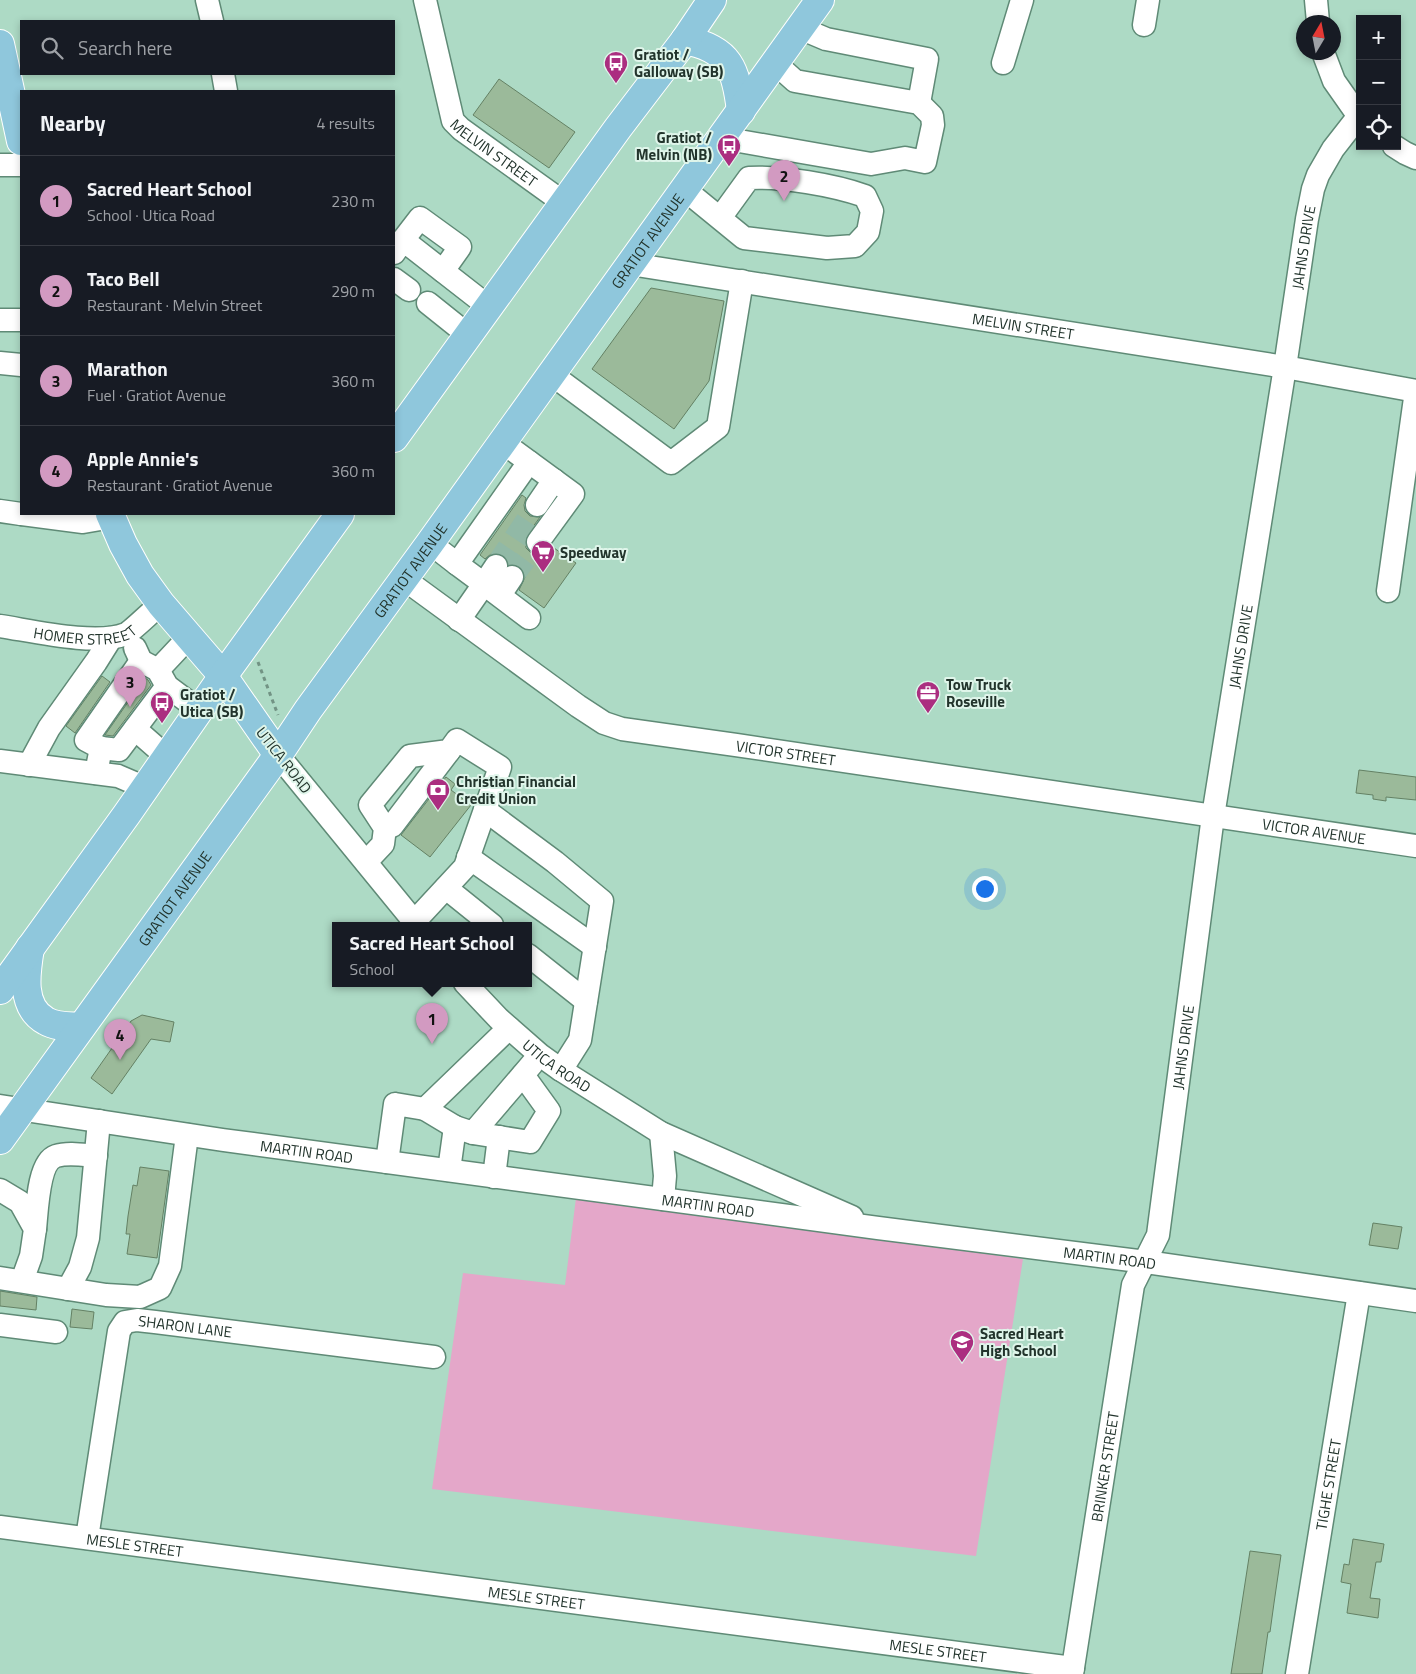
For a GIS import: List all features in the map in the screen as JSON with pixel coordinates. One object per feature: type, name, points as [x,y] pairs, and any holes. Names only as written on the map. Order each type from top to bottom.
[{"type":"main road","points":[[395,437],[685,40],[712,0]]},
{"type":"main road","name":"GRATIOT AVENUE","points":[[0,1140],[11,1108],[81,1027],[820,0]]},
{"type":"main road","points":[[685,40],[701,43],[725,58],[733,71],[738,85],[741,111]]},
{"type":"main road","points":[[0,44],[20,136]]},
{"type":"main road","points":[[0,990],[146,788],[222,676],[339,515]]},
{"type":"main road","name":"UTICA ROAD","points":[[111,516],[140,575],[161,604],[222,676],[278,755]]},
{"type":"main road","points":[[31,947],[26,974],[26,990],[36,1014],[46,1022],[60,1026],[81,1027]]},
{"type":"street","points":[[207,0],[212,20]]},
{"type":"street","name":"MELVIN STREET","points":[[425,0],[453,121],[469,135],[564,203]]},
{"type":"street","points":[[1003,62],[1022,0]]},
{"type":"street","points":[[1144,25],[1148,0]]},
{"type":"street","points":[[1316,0],[1317,15]]},
{"type":"street","points":[[800,28],[826,39],[928,59],[919,103]]},
{"type":"street","name":"JAHNS DRIVE","points":[[1326,60],[1334,81],[1356,113]]},
{"type":"street","points":[[722,138],[872,164],[905,158],[925,162],[933,124],[932,116],[919,103],[795,82],[775,63]]},
{"type":"street","points":[[223,75],[226,90]]},
{"type":"street","name":"JAHNS DRIVE","points":[[1146,1262],[1158,1235],[1213,816],[1307,219],[1318,175],[1333,149],[1356,121]]},
{"type":"street","points":[[1400,150],[1416,158]]},
{"type":"street","points":[[0,165],[20,165]]},
{"type":"street","points":[[684,189],[744,238],[827,248],[855,246],[868,232],[872,212],[865,196],[845,189],[764,177],[749,178],[720,218]]},
{"type":"street","points":[[399,247],[450,276],[489,307]]},
{"type":"street","name":"MELVIN STREET","points":[[630,264],[1285,367],[1416,390]]},
{"type":"street","points":[[450,276],[432,307],[468,335]]},
{"type":"street","points":[[551,374],[672,463],[718,427],[742,281]]},
{"type":"street","points":[[0,320],[20,320]]},
{"type":"street","points":[[0,363],[20,365]]},
{"type":"street","points":[[1388,591],[1416,390]]},
{"type":"street","points":[[502,442],[574,494],[538,542]]},
{"type":"street","points":[[457,564],[528,462]]},
{"type":"street","points":[[537,506],[554,480]]},
{"type":"street","points":[[0,511],[20,514]]},
{"type":"street","points":[[30,515],[83,522],[111,516]]},
{"type":"street","points":[[430,543],[457,564],[498,581],[529,618]]},
{"type":"street","name":"VICTOR STREET","points":[[404,579],[604,724],[622,729],[756,747],[1213,816]]},
{"type":"street","points":[[459,620],[498,581]]},
{"type":"street","name":"HOMER STREET","points":[[0,626],[84,638],[119,635],[161,604]]},
{"type":"street","points":[[29,765],[49,728],[96,662],[119,635],[156,672],[200,710]]},
{"type":"street","points":[[156,672],[135,729],[119,750],[101,748],[86,740],[189,637]]},
{"type":"street","points":[[135,729],[167,757]]},
{"type":"street","points":[[385,828],[392,826],[457,740],[500,767],[465,867],[418,922]]},
{"type":"street","points":[[96,773],[101,748]]},
{"type":"street","points":[[366,862],[383,844],[385,828],[370,804],[410,756],[449,751]]},
{"type":"street","name":"UTICA ROAD","points":[[278,755],[414,922]]},
{"type":"street","points":[[0,761],[118,776],[146,788]]},
{"type":"street","points":[[485,810],[556,862],[602,901],[580,1040],[561,1070]]},
{"type":"street","name":"VICTOR AVENUE","points":[[1213,816],[1416,846]]},
{"type":"street","points":[[468,857],[594,947]]},
{"type":"street","points":[[446,888],[488,922]]},
{"type":"street","points":[[532,958],[586,1001]]},
{"type":"street","name":"UTICA ROAD","points":[[469,987],[509,1028],[540,1055],[661,1133],[878,1228]]},
{"type":"street","points":[[425,1109],[509,1028]]},
{"type":"street","points":[[449,1170],[464,1130],[523,1075],[540,1055]]},
{"type":"street","points":[[387,1162],[395,1104],[425,1109],[464,1130],[530,1142],[549,1111],[523,1075]]},
{"type":"street","name":"MARTIN ROAD","points":[[11,1108],[187,1135],[1146,1262],[1416,1301]]},
{"type":"street","points":[[68,1289],[80,1267],[88,1238],[99,1121]]},
{"type":"street","points":[[661,1133],[666,1176],[663,1199]]},
{"type":"street","points":[[0,1278],[106,1295],[140,1297],[160,1288],[170,1266],[187,1135]]},
{"type":"street","points":[[494,1177],[499,1137]]},
{"type":"street","points":[[22,1281],[30,1256],[42,1177],[48,1162],[56,1156],[68,1154],[96,1156]]},
{"type":"street","points":[[0,1190],[20,1202],[35,1229]]},
{"type":"street","name":"BRINKER STREET","points":[[1073,1671],[1134,1285],[1146,1262]]},
{"type":"street","name":"TIGHE STREET","points":[[1297,1674],[1359,1293]]},
{"type":"street","name":"SHARON LANE","points":[[87,1538],[119,1331],[125,1322],[155,1322],[434,1357]]},
{"type":"street","points":[[0,1325],[56,1332]]},
{"type":"street","name":"MESLE STREET","points":[[0,1527],[1073,1671]]},
{"type":"path","points":[[257,659],[277,714],[281,718]]},
{"type":"shaded area","points":[[576,1198],[1023,1259],[976,1556],[432,1489],[463,1273],[565,1285]]},
{"type":"building","points":[[499,79],[575,132],[549,168],[473,115]]},
{"type":"building","points":[[651,288],[724,301],[709,381],[674,429],[592,369]]},
{"type":"building","points":[[522,495],[526,498],[525,511],[530,516],[540,517],[527,535],[525,541],[526,548],[531,553],[537,555],[544,554],[551,546],[576,563],[544,608],[519,590],[525,577],[520,566],[509,565],[504,555],[497,553],[491,554],[485,559],[480,555]]},
{"type":"building","points":[[102,676],[110,682],[75,733],[66,726]]},
{"type":"building","points":[[145,678],[151,685],[113,736],[105,735]]},
{"type":"building","points":[[1359,770],[1416,777],[1416,800],[1386,797],[1386,801],[1373,799],[1373,795],[1356,793]]},
{"type":"building","name":"Christian Financial Credit Union","points":[[446,777],[455,784],[451,790],[471,805],[430,857],[401,835]]},
{"type":"building","points":[[142,1015],[174,1022],[170,1042],[151,1039],[112,1094],[91,1078],[131,1021]]},
{"type":"building","points":[[140,1167],[169,1171],[157,1258],[127,1254],[130,1234],[126,1234],[128,1216],[133,1185],[137,1186]]},
{"type":"building","points":[[1373,1223],[1402,1227],[1398,1249],[1369,1245]]},
{"type":"building","points":[[0,1291],[37,1297],[36,1310],[0,1306]]},
{"type":"building","points":[[72,1309],[94,1312],[92,1329],[70,1327]]},
{"type":"building","points":[[1353,1539],[1384,1544],[1381,1562],[1376,1562],[1370,1598],[1380,1599],[1378,1618],[1347,1613],[1351,1584],[1341,1582],[1344,1564],[1349,1565]]},
{"type":"building","points":[[1250,1551],[1281,1555],[1270,1632],[1268,1632],[1262,1674],[1231,1674]]},
{"type":"tunnel","points":[[496,566],[537,505]]},
{"type":"tunnel","points":[[512,577],[538,542]]},
{"type":"place","name":"Gratiot / Galloway (SB)","points":[[616,84]]},
{"type":"place","name":"Gratiot / Melvin (NB)","points":[[729,167]]},
{"type":"place","name":"Taco Bell","points":[[784,201]]},
{"type":"place","name":"Speedway","points":[[543,573]]},
{"type":"place","name":"Marathon","points":[[130,707]]},
{"type":"place","name":"Tow Truck Roseville","points":[[928,714]]},
{"type":"place","name":"Gratiot / Utica (SB)","points":[[162,724]]},
{"type":"place","name":"Christian Financial Credit Union","points":[[438,811]]},
{"type":"place","name":"Sacred Heart School","points":[[432,1044]]},
{"type":"place","name":"Apple Annie's","points":[[120,1060]]},
{"type":"place","name":"Sacred Heart High School","points":[[962,1363]]}]
